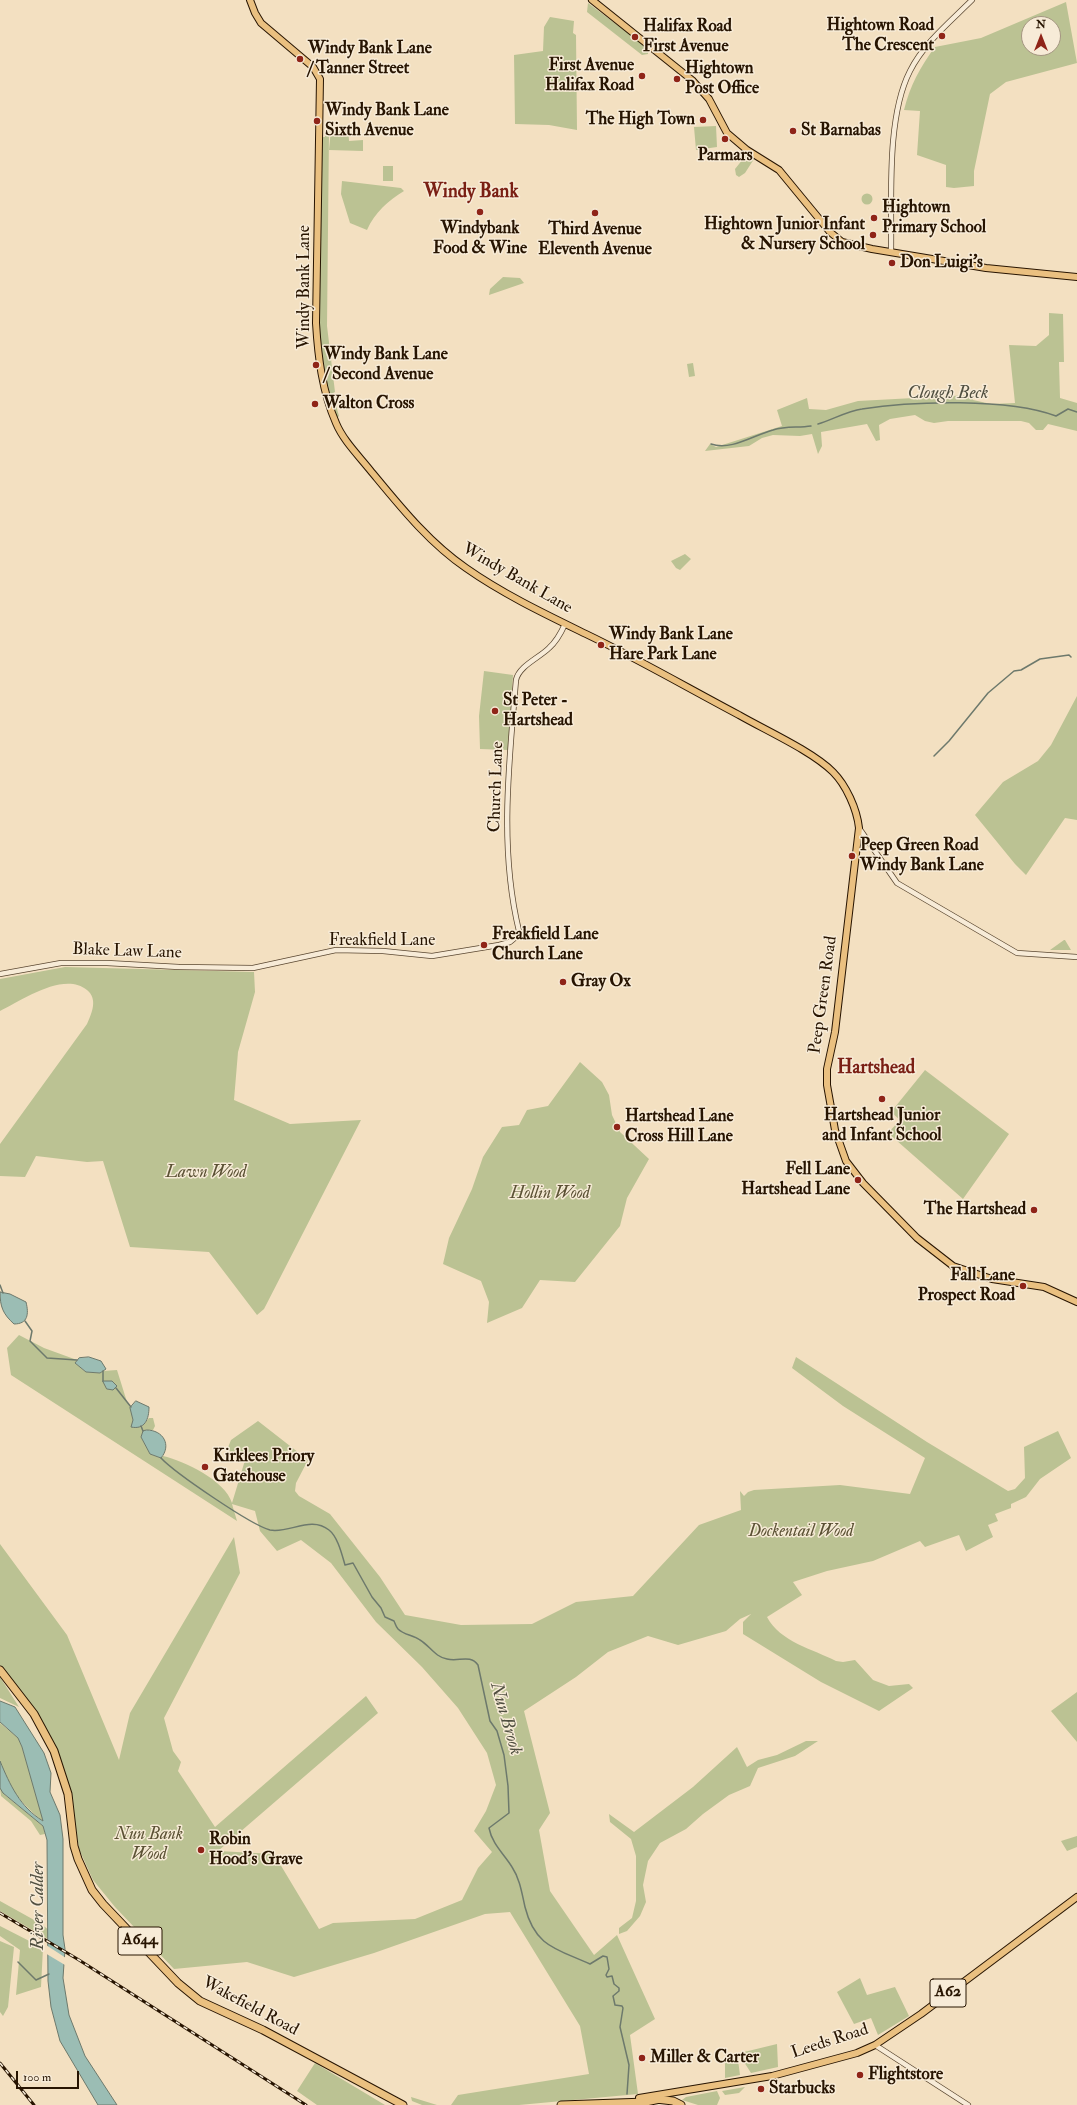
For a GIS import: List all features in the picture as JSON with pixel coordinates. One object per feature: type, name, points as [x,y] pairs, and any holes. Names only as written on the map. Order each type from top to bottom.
[{"type":"highway","name":"Wakefield Road","points":[[0,1670],[34,1714],[54,1751],[68,1794],[74,1846],[78,1859],[92,1890],[103,1904],[178,1983],[200,2001],[263,2030],[403,2105]]},
{"type":"highway","name":"Leeds Road","points":[[562,2105],[660,2099]]},
{"type":"highway","points":[[660,2099],[681,2105]]},
{"type":"highway","points":[[642,2100],[673,2105]]},
{"type":"main road","name":"Windy Bank Lane","points":[[250,0],[254,13],[261,23],[313,67],[320,79],[318,351],[326,393],[338,428],[349,444],[409,518],[446,554],[490,583],[746,719],[831,770],[845,787],[858,821],[858,828]]},
{"type":"main road","points":[[592,0],[692,80],[709,99],[728,133],[747,150],[779,170],[830,232],[842,242],[986,268],[1077,277]]},
{"type":"main road","name":"Peep Green Road","points":[[858,828],[835,1032],[828,1069],[827,1085],[835,1130],[848,1164],[863,1183],[917,1238],[953,1266],[992,1279],[1044,1287],[1077,1302]]},
{"type":"main road","name":"Leeds Road","points":[[642,2100],[672,2093],[772,2076],[857,2053],[875,2046],[921,2014],[1077,1897]]},
{"type":"main road","name":"Leeds Road","points":[[660,2099],[676,2096],[690,2090]]},
{"type":"main road","name":"Leeds Road","points":[[660,2099],[672,2093]]},
{"type":"street","points":[[891,252],[895,118],[903,88],[910,70],[932,40],[972,0]]},
{"type":"street","name":"Church Lane","points":[[510,942],[516,937],[519,931],[507,862],[509,794],[516,680],[518,674],[545,652],[559,637],[565,624]]},
{"type":"street","name":"Windy Bank Lane","points":[[858,828],[864,834],[891,876],[902,887],[1017,953],[1077,957]]},
{"type":"street","name":"Freakfield Lane","points":[[254,968],[336,950],[383,951],[432,956],[467,951],[510,942]]},
{"type":"street","name":"Blake Law Lane","points":[[0,974],[61,962],[107,962],[179,967],[254,968]]},
{"type":"street","points":[[875,2046],[968,2105]]},
{"type":"green space","points":[[1066,2],[1077,63],[1006,82],[990,94],[974,171],[974,186],[954,188],[946,187],[946,165],[917,155],[920,111],[904,110],[916,77],[935,47],[981,38],[1021,21],[1021,56],[1061,56],[1061,16],[1033,16]]},
{"type":"green space","points":[[588,3],[648,48],[648,54],[642,55],[587,12]]},
{"type":"green space","points":[[550,17],[574,21],[573,33],[576,35],[577,130],[549,125],[515,124],[514,55],[543,51],[544,27]]},
{"type":"green space","points":[[333,126],[348,126],[349,141],[363,140],[363,151],[329,150],[331,129]]},
{"type":"green space","points":[[716,126],[717,147],[696,150],[694,127]]},
{"type":"green space","points":[[325,132],[329,132],[327,326],[335,392],[327,396],[318,351],[320,137],[325,137]]},
{"type":"green space","points":[[747,154],[754,159],[745,173],[739,177],[736,175],[735,169]]},
{"type":"green space","points":[[383,166],[393,166],[393,181],[383,181]]},
{"type":"green space","points":[[342,181],[401,188],[404,191],[382,208],[367,230],[350,223],[341,194]]},
{"type":"green space","points":[[865,194],[869,194],[871,195],[871,203],[865,204],[862,201],[862,197]]},
{"type":"green space","points":[[503,277],[520,278],[524,283],[489,295],[490,289]]},
{"type":"green space","points":[[1049,313],[1063,314],[1064,362],[1059,362],[1060,398],[1077,403],[1077,431],[1048,424],[1043,430],[1036,430],[1029,423],[1021,421],[948,421],[934,423],[925,421],[915,415],[890,419],[879,425],[880,440],[876,441],[867,424],[821,432],[822,446],[818,454],[812,434],[800,436],[773,435],[762,438],[749,446],[705,451],[710,444],[716,447],[782,426],[777,410],[807,398],[809,409],[826,410],[858,401],[970,395],[973,400],[991,404],[1015,403],[1009,345],[1036,346],[1049,335]]},
{"type":"green space","points":[[693,363],[695,376],[689,377],[687,364]]},
{"type":"green space","points":[[331,398],[334,398],[339,416],[337,418]]},
{"type":"green space","points":[[685,554],[691,559],[680,570],[676,568],[671,561]]},
{"type":"green space","points":[[484,671],[513,675],[508,750],[480,749],[479,716]]},
{"type":"green space","points":[[1077,696],[1077,820],[1065,818],[1026,875],[1015,864],[975,815],[1003,782],[1038,761],[1051,745]]},
{"type":"green space","points":[[1064,940],[1071,950],[1050,950]]},
{"type":"green space","name":"Lawn Wood","points":[[65,967],[254,972],[255,992],[238,1052],[234,1100],[290,1124],[361,1120],[264,1309],[257,1315],[209,1252],[130,1247],[103,1161],[87,1162],[36,1156],[25,1177],[0,1176],[0,1144],[87,1024],[92,1011],[93,1002],[87,990],[78,985],[55,985],[43,989],[0,1011],[0,979]]},
{"type":"green space","name":"Hollin Wood","points":[[580,1062],[602,1082],[609,1095],[612,1115],[620,1132],[649,1159],[627,1198],[620,1226],[575,1282],[540,1280],[522,1308],[487,1323],[489,1302],[481,1281],[443,1264],[449,1238],[472,1189],[483,1157],[502,1127],[519,1125],[527,1110],[548,1106]]},
{"type":"green space","points":[[925,1070],[1009,1134],[963,1199],[888,1133],[900,1120],[891,1112]]},
{"type":"green space","points":[[19,1335],[44,1348],[77,1360],[75,1363],[86,1372],[100,1373],[103,1371],[117,1370],[127,1402],[131,1407],[133,1420],[142,1426],[149,1418],[153,1418],[155,1426],[153,1430],[147,1430],[141,1437],[150,1454],[161,1458],[163,1456],[182,1462],[203,1473],[213,1479],[221,1487],[228,1495],[232,1503],[246,1457],[227,1450],[231,1440],[258,1421],[308,1460],[296,1483],[295,1491],[299,1496],[330,1514],[380,1577],[405,1615],[461,1625],[532,1624],[576,1602],[633,1596],[699,1525],[741,1510],[740,1491],[744,1496],[748,1492],[754,1490],[840,1485],[910,1494],[925,1458],[843,1406],[792,1368],[796,1357],[927,1442],[1008,1491],[1015,1489],[1025,1478],[1024,1447],[1058,1431],[1071,1458],[1040,1479],[1026,1497],[1011,1504],[1011,1508],[995,1514],[998,1521],[988,1525],[993,1537],[966,1551],[959,1535],[925,1547],[920,1541],[873,1561],[827,1571],[793,1582],[802,1595],[767,1617],[780,1633],[798,1644],[836,1661],[843,1662],[855,1660],[873,1680],[889,1686],[909,1684],[913,1688],[879,1711],[821,1682],[743,1634],[743,1622],[751,1614],[740,1619],[726,1631],[678,1645],[648,1636],[608,1652],[576,1677],[524,1711],[550,1813],[539,1830],[550,1891],[594,1955],[617,1935],[655,2019],[630,2035],[638,2094],[519,2105],[451,2105],[458,2095],[589,2074],[580,2026],[510,1912],[485,1914],[374,1953],[294,1977],[247,1962],[174,1969],[115,1907],[93,1880],[79,1849],[70,1790],[51,1739],[0,1667],[0,1544],[67,1635],[119,1760],[130,1713],[234,1537],[240,1573],[164,1718],[173,1751],[181,1762],[178,1771],[215,1827],[366,1696],[378,1713],[218,1851],[274,1854],[319,1929],[333,1923],[415,1919],[462,1900],[478,1868],[492,1852],[474,1831],[486,1811],[496,1785],[487,1753],[458,1708],[422,1667],[376,1622],[331,1563],[301,1540],[277,1551],[260,1531],[255,1511],[232,1504],[237,1521],[11,1375],[7,1348]]},
{"type":"green space","points":[[0,1677],[19,1707],[0,1698]]},
{"type":"green space","points":[[1077,1692],[1077,1742],[1051,1711]]},
{"type":"green space","points":[[0,1723],[18,1738],[22,1747],[43,1821],[22,1802],[5,1777],[0,1760]]},
{"type":"green space","points":[[806,1741],[818,1741],[795,1756],[758,1768],[750,1786],[729,1795],[703,1814],[686,1829],[660,1843],[648,1861],[643,1885],[646,1902],[640,1916],[627,1931],[619,1934],[619,1928],[632,1918],[636,1901],[636,1856],[631,1839],[610,1822],[609,1814],[634,1832],[693,1787],[737,1747],[747,1767],[758,1760],[777,1755]]},
{"type":"green space","points":[[0,1788],[5,1795],[43,1826],[45,1834],[40,1835],[31,1821],[1,1796]]},
{"type":"green space","points":[[1077,1836],[1077,1847],[1067,1851],[1061,1841]]},
{"type":"green space","points":[[0,1901],[36,1921],[40,1920],[41,1924],[49,1930],[48,1939],[0,1911]]},
{"type":"green space","points":[[0,1926],[43,1948],[41,1987],[16,1995],[20,1950],[0,1936]]},
{"type":"green space","points":[[0,1941],[14,1947],[8,2007],[3,2016],[0,2012]]},
{"type":"green space","points":[[860,1978],[867,1995],[895,1987],[909,2016],[878,2035],[871,2018],[854,2024],[837,1992]]},
{"type":"green space","points":[[777,2044],[778,2067],[751,2073],[744,2062],[744,2052]]},
{"type":"green space","points":[[737,2053],[740,2075],[725,2078],[725,2056]]},
{"type":"green space","points":[[315,2063],[385,2105],[317,2105],[297,2091]]},
{"type":"green space","points":[[745,2087],[739,2093],[725,2095],[722,2091]]},
{"type":"green space","points":[[717,2091],[720,2098],[717,2105],[698,2105],[682,2100],[686,2097]]},
{"type":"green space","points":[[411,2097],[437,2105],[422,2105],[412,2101]]},
{"type":"water","points":[[0,1292],[10,1294],[26,1302],[27,1314],[25,1320],[19,1324],[14,1324],[7,1317],[3,1310]]},
{"type":"water","points":[[89,1357],[101,1361],[106,1369],[100,1373],[86,1372],[75,1363],[79,1358]]},
{"type":"water","points":[[103,1381],[112,1381],[117,1386],[113,1390],[107,1389]]},
{"type":"water","points":[[136,1401],[149,1407],[148,1416],[145,1423],[140,1427],[131,1427],[133,1420],[130,1408]]},
{"type":"water","points":[[147,1430],[161,1435],[166,1443],[166,1448],[161,1458],[150,1454],[141,1437],[143,1431]]},
{"type":"water","points":[[0,1701],[15,1707],[44,1753],[51,1773],[50,1792],[60,1815],[63,1839],[63,1935],[65,1949],[63,1978],[69,2015],[85,2056],[117,2105],[98,2105],[60,2041],[51,2007],[48,1981],[47,1840],[43,1826],[3,1793],[0,1788],[0,1761],[12,1787],[22,1802],[43,1821],[22,1747],[18,1738],[0,1722]]},
{"type":"pier","points":[[46,1945],[66,1958],[65,1965],[45,1953]]},
{"type":"waterway","name":"Clough Beck","points":[[818,424],[862,409],[907,404],[960,403],[1013,406],[1036,410],[1056,416],[1068,409],[1077,412]]},
{"type":"waterway","name":"Clough Beck","points":[[711,444],[719,446],[734,444],[778,429],[811,426]]},
{"type":"waterway","points":[[934,756],[949,741],[988,693],[1014,671],[1021,670],[1040,659],[1069,655],[1071,657]]},
{"type":"waterway","name":"Nun Brook","points":[[0,1285],[3,1293]]},
{"type":"waterway","name":"Nun Brook","points":[[25,1321],[32,1331],[30,1341],[47,1358],[77,1360]]},
{"type":"waterway","name":"Nun Brook","points":[[103,1371],[103,1381]]},
{"type":"waterway","name":"Nun Brook","points":[[116,1388],[131,1407]]},
{"type":"waterway","name":"Nun Brook","points":[[141,1426],[143,1431]]},
{"type":"waterway","name":"Nun Brook","points":[[161,1458],[181,1475],[214,1498],[260,1526],[277,1531],[307,1524],[315,1524],[329,1530],[335,1537],[345,1565],[353,1563],[385,1617],[394,1621],[398,1629],[403,1633],[420,1640],[443,1658],[451,1660],[468,1659],[478,1665],[490,1721],[497,1731],[504,1755],[508,1786],[509,1813],[489,1828],[491,1834],[495,1844],[509,1862],[517,1876],[529,1920],[541,1939],[558,1950],[590,1964],[603,1956],[607,1957],[609,1969],[606,1975],[607,1977],[612,1976],[614,1984],[619,1988],[619,1991],[613,1996],[615,2005],[622,2006],[623,2008],[620,2027],[629,2065],[627,2094]]},
{"type":"waterway","points":[[18,1962],[36,1980],[49,1974]]},
{"type":"railway","points":[[0,1913],[79,1960],[306,2105]]},
{"type":"railway","points":[[0,2063],[34,2105]]},
{"type":"place","name":"Hightown Road The Crescent","points":[[942,36]]},
{"type":"place","name":"Halifax Road First Avenue","points":[[635,37]]},
{"type":"place","name":"Windy Bank Lane / Tanner Street","points":[[300,59]]},
{"type":"place","name":"First Avenue Halifax Road","points":[[642,76]]},
{"type":"place","name":"Hightown Post Office","points":[[677,79]]},
{"type":"place","name":"The High Town","points":[[703,120]]},
{"type":"place","name":"Windy Bank Lane Sixth Avenue","points":[[317,121]]},
{"type":"place","name":"St Barnabas","points":[[793,131]]},
{"type":"place","name":"Parmars","points":[[725,139]]},
{"type":"place","name":"Windybank Food & Wine","points":[[480,212]]},
{"type":"place","name":"Third Avenue Eleventh Avenue","points":[[595,213]]},
{"type":"place","name":"Hightown Primary School","points":[[874,218]]},
{"type":"place","name":"Hightown Junior Infant & Nursery School","points":[[873,235]]},
{"type":"place","name":"Don Luigi's","points":[[892,263]]},
{"type":"place","name":"Windy Bank Lane / Second Avenue","points":[[316,365]]},
{"type":"place","name":"Walton Cross","points":[[315,404]]},
{"type":"place","name":"Windy Bank Lane Hare Park Lane","points":[[601,645]]},
{"type":"place","name":"St Peter - Hartshead","points":[[495,711]]},
{"type":"place","name":"Peep Green Road Windy Bank Lane","points":[[852,856]]},
{"type":"place","name":"Freakfield Lane Church Lane","points":[[484,945]]},
{"type":"place","name":"Gray Ox","points":[[563,982]]},
{"type":"place","name":"Hartshead Junior and Infant School","points":[[882,1099]]},
{"type":"place","name":"Hartshead Lane Cross Hill Lane","points":[[617,1127]]},
{"type":"place","name":"Fell Lane Hartshead Lane","points":[[858,1180]]},
{"type":"place","name":"The Hartshead","points":[[1034,1210]]},
{"type":"place","name":"Fall Lane Prospect Road","points":[[1023,1286]]},
{"type":"place","name":"Kirklees Priory Gatehouse","points":[[205,1467]]},
{"type":"place","name":"Robin Hood's Grave","points":[[201,1850]]},
{"type":"place","name":"Miller & Carter","points":[[642,2058]]},
{"type":"place","name":"Flightstore","points":[[860,2075]]},
{"type":"place","name":"Starbucks","points":[[761,2089]]},
{"type":"district","name":"Windy Bank","points":[[471,193]]},
{"type":"district","name":"Hartshead","points":[[876,1069]]},
{"type":"park label","name":"Dockentail Wood","points":[[801,1532]]},
{"type":"park label","name":"Nun Bank Wood","points":[[149,1845]]},
{"type":"water label","name":"River Calder","points":[[39,1906]]}]
